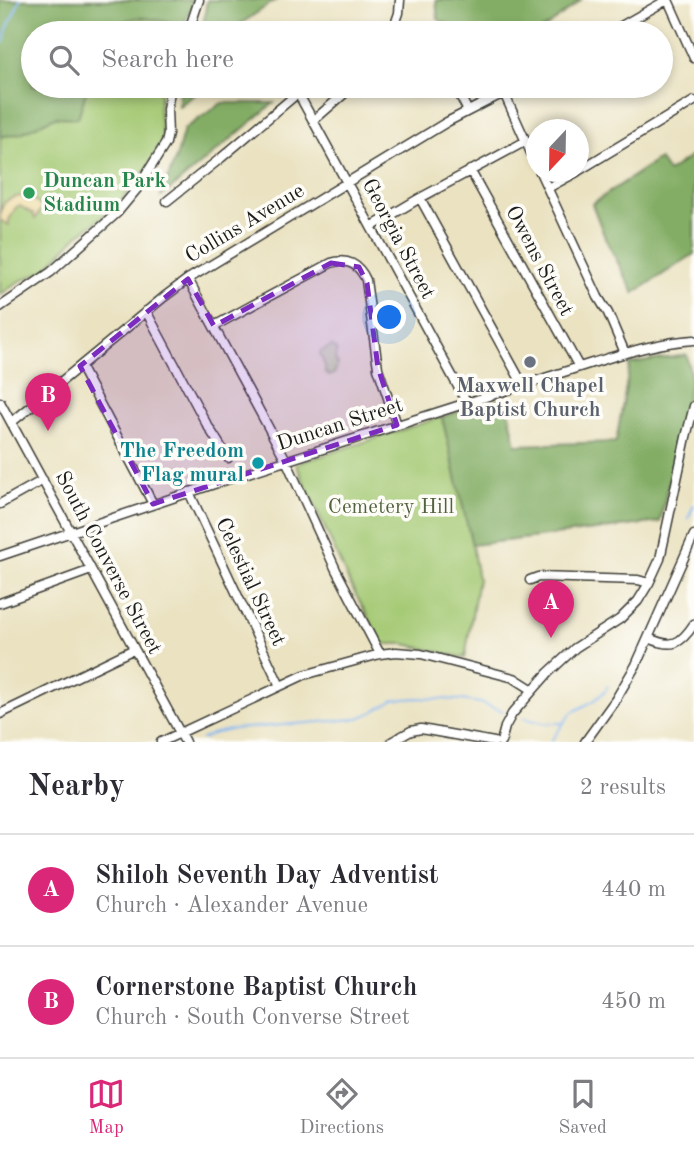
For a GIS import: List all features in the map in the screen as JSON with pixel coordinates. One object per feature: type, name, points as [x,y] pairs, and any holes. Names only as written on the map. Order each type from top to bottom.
[{"type":"street","points":[[192,21],[198,0]]},
{"type":"street","points":[[396,21],[400,0]]},
{"type":"street","points":[[631,21],[667,0],[694,58]]},
{"type":"street","points":[[0,307],[51,272],[117,213],[137,189],[166,143],[169,98]]},
{"type":"street","name":"Georgia Street","points":[[167,201],[292,98]]},
{"type":"street","name":"Georgia Street","points":[[301,98],[467,402]]},
{"type":"street","points":[[314,120],[339,98]]},
{"type":"street","points":[[461,98],[468,111]]},
{"type":"street","name":"Collins Avenue","points":[[12,422],[188,279],[447,122],[495,98]]},
{"type":"street","points":[[371,227],[526,141],[507,98]]},
{"type":"street","points":[[589,164],[694,101]]},
{"type":"street","name":"Owens Street","points":[[470,170],[579,367]]},
{"type":"street","points":[[545,182],[625,353]]},
{"type":"street","points":[[548,188],[559,182]]},
{"type":"street","points":[[420,198],[523,385]]},
{"type":"street","points":[[214,326],[331,262],[342,260],[353,263],[359,267],[366,280],[378,368],[397,425]]},
{"type":"street","points":[[188,279],[286,460],[336,570],[380,654]]},
{"type":"street","points":[[146,311],[206,423],[228,458]]},
{"type":"street","name":"Duncan Street","points":[[0,556],[286,460],[579,367],[657,345],[694,340]]},
{"type":"street","points":[[80,366],[153,504]]},
{"type":"street","name":"South Converse Street","points":[[0,403],[186,742]]},
{"type":"street","points":[[501,742],[512,714],[559,662],[629,611],[649,583],[660,559],[684,442],[694,407]]},
{"type":"street","points":[[0,504],[43,480]]},
{"type":"street","name":"Celestial Street","points":[[189,492],[280,686]]},
{"type":"street","points":[[585,742],[628,680],[694,536]]},
{"type":"street","points":[[0,603],[91,570]]},
{"type":"street","points":[[530,580],[538,577],[638,580],[649,583]]},
{"type":"street","points":[[649,638],[661,644],[677,642],[687,636],[694,624]]},
{"type":"street","points":[[0,714],[134,649]]},
{"type":"street","points":[[161,742],[304,676],[380,654],[421,654],[514,678],[533,690]]},
{"type":"street","points":[[391,742],[411,731],[421,729],[494,742]]},
{"type":"street","points":[[411,731],[416,742]]},
{"type":"highlighted area","points":[[331,263],[359,267],[367,283],[378,368],[397,425],[153,504],[80,366],[188,279],[214,326]]},
{"type":"green space","points":[[0,0],[194,0],[185,21],[21,21],[21,98],[160,98],[163,139],[147,169],[116,207],[79,234],[45,270],[18,282],[0,295]]},
{"type":"green space","points":[[0,0],[194,0],[185,21],[134,18],[125,21],[21,21],[21,98],[84,98],[78,118],[55,117],[21,133],[0,137]]},
{"type":"green space","points":[[207,0],[276,0],[245,21],[204,21]]},
{"type":"green space","points":[[436,0],[581,0],[555,21],[438,19]]},
{"type":"green space","points":[[179,98],[190,98],[179,106]]},
{"type":"green space","points":[[222,103],[274,103],[160,198],[184,129]]},
{"type":"green space","points":[[694,154],[694,254],[634,293],[606,240],[592,204],[659,159],[668,172]]},
{"type":"green space","points":[[332,346],[337,350],[335,360],[338,364],[334,374],[329,376],[325,372],[320,354]]},
{"type":"green space","points":[[687,355],[691,380],[660,522],[472,545],[442,417],[506,397],[516,445],[616,442],[630,364]]},
{"type":"green space","name":"Cemetery Hill","points":[[442,417],[478,579],[465,658],[405,644],[383,644],[350,584],[296,464]]},
{"type":"sand","points":[[21,196],[33,199],[42,208],[35,219],[33,214],[20,206],[16,207],[9,225],[0,220],[4,203]]},
{"type":"waterway","points":[[0,46],[20,0]]},
{"type":"waterway","points":[[688,519],[694,505]]},
{"type":"waterway","points":[[551,741],[571,713],[595,700],[608,686]]},
{"type":"waterway","points":[[202,739],[234,729],[356,719],[394,700],[461,700],[503,711]]},
{"type":"waterway","points":[[523,718],[543,723],[563,723]]},
{"type":"place","name":"Duncan Park Stadium","points":[[29,193]]},
{"type":"place","name":"Maxwell Chapel Baptist Church","points":[[530,362]]},
{"type":"place","name":"Cornerstone Baptist Church","points":[[48,431]]},
{"type":"place","name":"The Freedom Flag mural","points":[[258,463]]},
{"type":"place","name":"Shiloh Seventh Day Adventist","points":[[551,638]]}]
